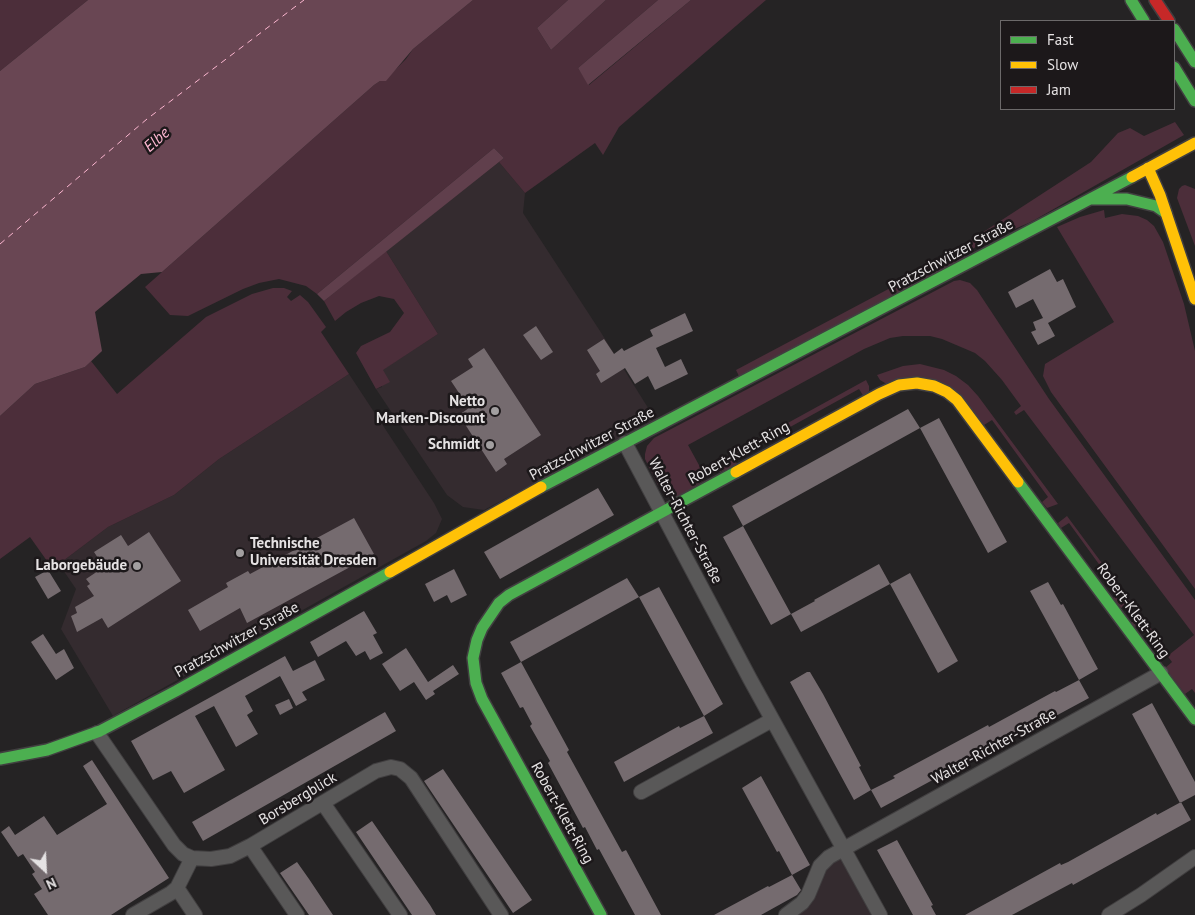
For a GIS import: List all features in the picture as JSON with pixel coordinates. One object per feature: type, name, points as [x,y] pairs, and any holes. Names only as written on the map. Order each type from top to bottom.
[{"type":"main road","points":[[1131,0],[1143,20]]},
{"type":"main road","points":[[1155,0],[1168,20]]},
{"type":"main road","points":[[1175,31],[1195,62]]},
{"type":"main road","points":[[1175,70],[1195,101]]},
{"type":"main road","name":"Pratzschwitzer Straße","points":[[0,759],[47,750],[97,733],[176,691],[463,530],[1195,143]]},
{"type":"main road","points":[[1148,168],[1166,213],[1195,299]]},
{"type":"main road","points":[[1091,199],[1127,198],[1156,206],[1166,213]]},
{"type":"main road","name":"Robert-Klett-Ring","points":[[601,915],[482,699],[476,684],[474,658],[477,640],[482,628],[499,603],[509,595],[879,394],[899,385],[918,383],[934,386],[957,400],[1195,719]]},
{"type":"street","name":"Walter-Richter-Straße","points":[[625,443],[772,720],[880,915]]},
{"type":"street","name":"Walter-Richter-Straße","points":[[786,915],[802,903],[808,895],[823,862],[843,849],[1160,673]]},
{"type":"street","points":[[641,792],[772,720]]},
{"type":"street","points":[[97,733],[174,845],[183,854],[192,858],[177,888],[133,915]]},
{"type":"street","name":"Borsbergblick","points":[[192,858],[211,859],[230,856],[376,771],[391,767],[400,769],[410,778],[501,915]]},
{"type":"street","points":[[323,803],[400,915]]},
{"type":"street","points":[[250,846],[297,915]]},
{"type":"street","points":[[1109,915],[1195,857]]},
{"type":"street","points":[[177,888],[195,915]]},
{"type":"shaded area","points":[[0,0],[88,0],[0,71]]},
{"type":"shaded area","points":[[473,0],[568,0],[537,28],[551,50],[606,0],[658,0],[578,68],[589,85],[691,0],[766,0],[619,127],[603,155],[595,143],[525,193],[499,162],[504,158],[494,148],[317,294],[306,286],[279,279],[243,289],[188,316],[170,315],[145,287],[374,85],[392,73],[413,49]]},
{"type":"shaded area","points":[[568,0],[606,0],[551,50],[537,28]]},
{"type":"shaded area","points":[[658,0],[691,0],[588,85],[578,68]]},
{"type":"shaded area","points":[[1175,122],[1184,135],[1031,222],[986,241],[974,248],[960,261],[739,376],[736,370],[928,268],[1091,162],[1118,133],[1130,128],[1144,136]]},
{"type":"shaded area","points":[[494,148],[504,158],[324,301],[317,294]]},
{"type":"shaded area","points":[[499,162],[525,193],[523,213],[655,419],[484,510],[463,507],[447,495],[376,389],[382,387],[382,370],[438,334],[386,251]]},
{"type":"shaded area","points":[[1185,185],[1195,189],[1195,246],[1177,198],[1179,189]]},
{"type":"shaded area","points":[[1104,210],[1105,218],[1122,214],[1138,216],[1154,226],[1163,242],[1184,304],[1195,351],[1195,589],[1051,392],[1043,376],[1045,364],[1114,322],[1057,227],[1080,217]]},
{"type":"shaded area","points":[[386,251],[438,334],[383,370],[390,382],[376,389],[356,353],[361,346],[390,332],[404,313],[394,299],[379,296],[361,303],[335,321],[324,301]]},
{"type":"shaded area","points":[[960,280],[970,283],[977,290],[1049,399],[1195,600],[1195,693],[1192,689],[1185,694],[1165,668],[1172,662],[1142,622],[1135,627],[1131,623],[1141,615],[1170,654],[1194,635],[1024,410],[1016,415],[1014,412],[1021,406],[1002,380],[975,353],[942,339],[930,336],[903,336],[890,338],[864,349],[688,445],[705,476],[705,480],[678,497],[669,496],[658,485],[645,459],[647,446],[654,438],[954,281]]},
{"type":"shaded area","points":[[273,288],[284,288],[292,291],[287,297],[291,301],[300,295],[308,302],[326,327],[321,332],[349,374],[219,459],[174,495],[108,527],[52,568],[30,537],[0,559],[0,416],[35,384],[85,367],[91,361],[117,394],[206,317],[252,294]]},
{"type":"shaded area","points":[[920,364],[944,370],[968,385],[1058,504],[1047,508],[1042,502],[1048,497],[992,420],[984,425],[963,398],[885,383],[877,375],[903,366]]},
{"type":"shaded area","name":"Technische Universität Dresden","points":[[349,374],[434,503],[442,519],[436,533],[426,541],[113,716],[61,629],[76,589],[59,564],[108,527],[174,495],[219,459]]},
{"type":"shaded area","points":[[866,380],[869,391],[864,397],[859,389],[734,458],[738,466],[720,472],[713,464]]},
{"type":"shaded area","points":[[1067,516],[1130,601],[1121,608],[1113,598],[1120,593],[1069,523],[1061,528],[1058,523]]},
{"type":"shaded area","points":[[841,855],[874,915],[794,915],[822,873]]},
{"type":"water","name":"Elbe","points":[[88,0],[473,0],[413,49],[386,81],[380,81],[374,85],[162,272],[141,274],[95,312],[102,351],[85,367],[35,384],[0,416],[0,71]]},
{"type":"building","points":[[1050,269],[1057,282],[1063,279],[1076,307],[1048,323],[1055,336],[1038,345],[1031,332],[1036,330],[1033,322],[1043,318],[1033,299],[1016,308],[1008,292]]},
{"type":"building","points":[[685,313],[693,331],[656,348],[665,367],[681,359],[688,374],[655,390],[648,376],[635,384],[625,368],[601,383],[596,374],[600,371],[587,350],[604,339],[614,354],[622,348],[624,351],[653,336],[650,330]]},
{"type":"building","points":[[536,326],[553,352],[541,360],[523,335]]},
{"type":"building","name":"Netto Marken-Discount","points":[[484,348],[541,435],[504,459],[507,464],[496,472],[459,415],[469,408],[451,381],[473,367],[468,359]]},
{"type":"building","points":[[908,409],[920,428],[743,526],[732,506]]},
{"type":"building","points":[[939,418],[1007,542],[988,553],[920,428]]},
{"type":"building","points":[[598,488],[614,515],[500,579],[484,552]]},
{"type":"building","points":[[354,518],[374,554],[247,623],[240,608],[200,631],[188,610],[228,587],[226,583],[248,571],[250,574]]},
{"type":"building","points":[[743,526],[791,614],[771,625],[723,537]]},
{"type":"building","name":"Laborgebäude","points":[[149,532],[181,581],[108,628],[102,618],[77,632],[71,616],[77,613],[75,607],[94,596],[87,586],[90,584],[86,579],[104,567],[94,552],[121,535],[128,546]]},
{"type":"building","points":[[879,564],[890,584],[801,632],[791,614]]},
{"type":"building","points":[[454,569],[467,595],[451,603],[447,595],[434,602],[425,584]]},
{"type":"building","points":[[48,570],[61,591],[48,599],[35,577]]},
{"type":"building","points":[[910,573],[958,661],[938,673],[890,584]]},
{"type":"building","points":[[627,578],[639,597],[521,662],[510,642]]},
{"type":"building","points":[[1048,582],[1061,605],[1063,604],[1098,669],[1079,680],[1030,591]]},
{"type":"building","points":[[659,587],[723,704],[704,716],[639,597]]},
{"type":"building","points":[[364,611],[377,633],[373,635],[383,653],[370,660],[365,651],[356,656],[346,641],[318,657],[310,642]]},
{"type":"building","points":[[43,634],[56,654],[64,649],[74,668],[56,680],[31,642]]},
{"type":"building","points":[[406,648],[428,682],[453,665],[459,674],[433,691],[435,694],[426,700],[414,682],[400,691],[382,664]]},
{"type":"building","points":[[285,656],[293,671],[315,660],[325,680],[302,692],[307,700],[296,706],[280,676],[245,696],[253,711],[247,715],[258,734],[236,747],[214,706],[195,716],[225,770],[184,793],[171,771],[153,780],[131,741]]},
{"type":"building","points":[[521,662],[569,750],[567,752],[622,852],[626,850],[661,915],[635,915],[599,849],[597,850],[585,827],[583,828],[548,763],[550,761],[530,726],[532,724],[523,707],[520,708],[501,673]]},
{"type":"building","points":[[810,672],[823,694],[861,766],[859,767],[871,790],[854,800],[790,682]]},
{"type":"building","points":[[1079,680],[1089,698],[881,808],[871,790],[895,778],[893,776],[988,725],[989,727]]},
{"type":"building","points":[[289,699],[293,708],[280,715],[275,705]]},
{"type":"building","points":[[1152,703],[1195,782],[1195,795],[1180,803],[1132,714]]},
{"type":"building","points":[[385,712],[396,731],[203,841],[192,822]]},
{"type":"building","points":[[704,716],[713,733],[624,782],[614,762],[679,726],[680,728]]},
{"type":"building","points":[[92,760],[169,878],[111,915],[48,915],[34,894],[42,889],[32,874],[35,872],[23,854],[18,857],[1,832],[9,826],[15,835],[44,816],[57,835],[107,804],[83,766]]},
{"type":"building","points":[[443,769],[532,900],[513,913],[424,781]]},
{"type":"building","points":[[761,776],[810,865],[792,875],[779,851],[777,852],[742,788]]},
{"type":"building","points":[[1181,802],[1191,820],[1073,885],[1072,883],[1012,915],[965,915],[1060,863],[1061,865],[1068,862],[1156,813],[1157,815]]},
{"type":"building","points":[[372,821],[436,915],[412,915],[356,832]]},
{"type":"building","points":[[897,840],[933,905],[931,906],[936,915],[913,915],[877,850]]},
{"type":"building","points":[[297,862],[333,915],[309,915],[280,873]]},
{"type":"building","points":[[792,875],[801,890],[797,895],[761,915],[714,915],[768,886]]},
{"type":"ferry route","points":[[0,244],[147,119],[304,0]]},
{"type":"traffic: fast","points":[[1131,0],[1143,20]]},
{"type":"traffic: fast","points":[[1175,31],[1195,62]]},
{"type":"traffic: fast","points":[[1175,69],[1195,101]]},
{"type":"traffic: fast","points":[[541,487],[1132,177]]},
{"type":"traffic: fast","points":[[1091,199],[1127,199],[1156,206],[1166,213]]},
{"type":"traffic: fast","points":[[601,915],[482,699],[476,683],[473,658],[477,640],[482,628],[499,603],[509,595],[736,472]]},
{"type":"traffic: fast","points":[[1018,482],[1195,719]]},
{"type":"traffic: fast","points":[[0,759],[47,750],[100,731],[390,572]]},
{"type":"traffic: slow","points":[[1132,177],[1195,143]]},
{"type":"traffic: slow","points":[[1148,168],[1160,195],[1195,299]]},
{"type":"traffic: slow","points":[[736,472],[879,394],[899,385],[917,383],[934,386],[947,392],[957,400],[1018,482]]},
{"type":"traffic: slow","points":[[390,572],[541,487]]},
{"type":"traffic: jam","points":[[1155,0],[1168,20]]},
{"type":"place","name":"Netto Marken-Discount","points":[[495,411]]},
{"type":"place","name":"Schmidt","points":[[490,445]]},
{"type":"place","name":"Technische Universität Dresden","points":[[240,553]]},
{"type":"place","name":"Laborgebäude","points":[[137,566]]}]
